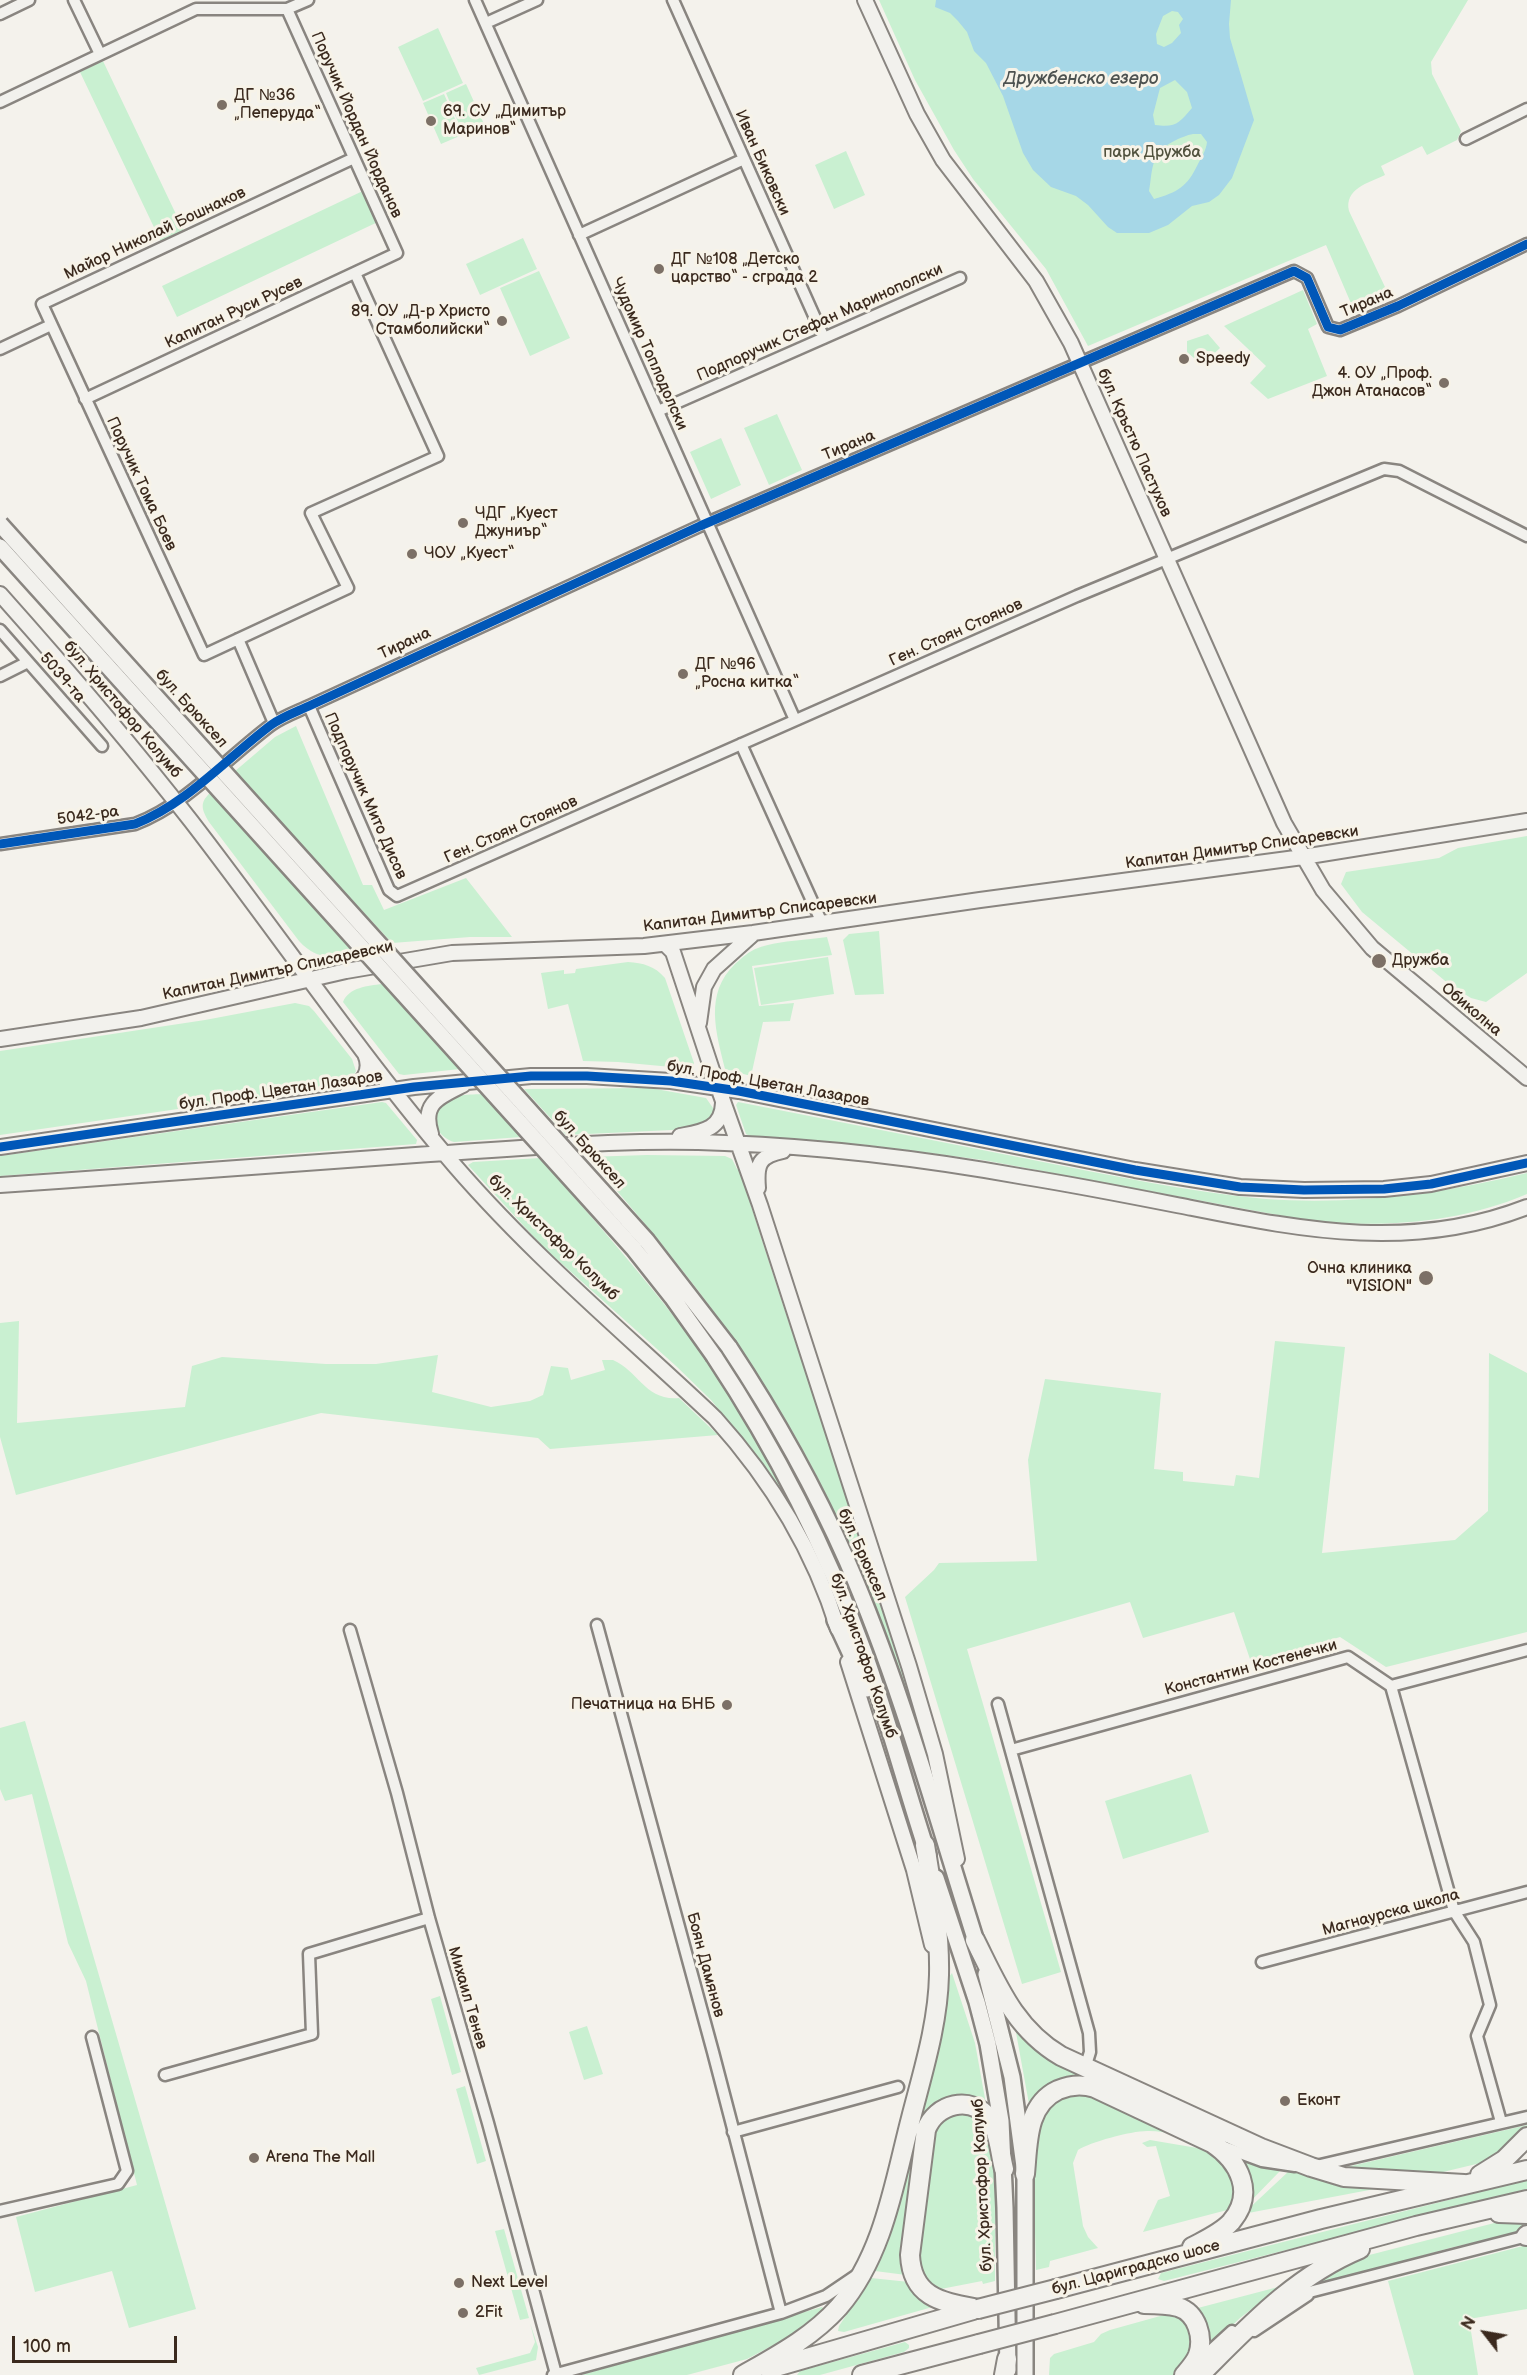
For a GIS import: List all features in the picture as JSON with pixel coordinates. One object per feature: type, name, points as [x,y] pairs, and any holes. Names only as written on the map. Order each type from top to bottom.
[{"type":"highway","points":[[745,2375],[810,2335],[840,2305],[864,2270],[884,2223],[932,2031],[939,1977],[937,1919],[925,1845]]},
{"type":"highway","points":[[975,1940],[1008,2004],[1028,2031],[1052,2051],[1261,2148],[1311,2167],[1344,2177],[1467,2183],[1504,2160],[1527,2137]]},
{"type":"highway","points":[[1025,2174],[1029,2133],[1036,2109],[1048,2096],[1066,2087],[1082,2085],[1095,2088],[1212,2143],[1228,2155],[1239,2171],[1242,2188],[1240,2206],[1232,2221],[1222,2229],[1170,2259]]},
{"type":"highway","points":[[978,2309],[947,2302],[928,2294],[918,2284],[911,2268],[910,2255],[928,2124],[937,2113],[951,2106],[967,2106],[979,2110],[994,2126],[1004,2169]]},
{"type":"highway","name":"бул. Цариградско шосе","points":[[745,2375],[978,2309],[1467,2183],[1527,2170]]},
{"type":"highway","name":"бул. Цариградско шосе","points":[[862,2375],[1416,2226],[1527,2200]]},
{"type":"highway","points":[[1476,2211],[1527,2214]]},
{"type":"highway","points":[[1200,2375],[1293,2286],[1330,2263],[1416,2226]]},
{"type":"highway","points":[[1127,2303],[1180,2308],[1193,2319],[1200,2335],[1200,2348],[1195,2361],[1184,2375]]},
{"type":"main road","name":"бул. Кръстю Пастухов","points":[[865,0],[917,114],[943,160],[1036,281],[1080,362],[1284,823],[1303,857]]},
{"type":"main road","name":"бул. Брюксел","points":[[0,524],[639,1232],[729,1347],[792,1450],[851,1570],[893,1680],[967,1914]]},
{"type":"main road","name":"бул. Брюксел","points":[[0,547],[634,1249],[672,1297],[714,1356],[766,1438],[819,1543],[864,1652],[891,1737]]},
{"type":"main road","name":"бул. Христофор Колумб","points":[[0,594],[78,681],[175,802],[364,1052],[444,1153],[501,1216],[716,1418],[761,1474],[810,1560],[835,1620],[914,1870],[939,1977]]},
{"type":"main road","name":"Капитан Димитър Списаревски","points":[[0,1039],[141,1018],[309,979],[452,953],[665,944],[1303,857],[1527,821]]},
{"type":"main road","name":"Обиколна","points":[[1303,857],[1330,900],[1372,948],[1527,1078]]},
{"type":"main road","points":[[698,1028],[704,987],[714,969],[753,933]]},
{"type":"main road","points":[[665,944],[673,952],[760,1205],[932,1743],[967,1914],[1004,2036],[1012,2077],[1025,2174],[1025,2375]]},
{"type":"main road","points":[[344,1097],[359,1085],[366,1075],[368,1061],[364,1052]]},
{"type":"main road","name":"бул. Проф. Цветан Лазаров","points":[[0,1147],[470,1081],[531,1076],[619,1076],[718,1088],[1135,1170],[1240,1187],[1304,1190],[1384,1189],[1449,1181],[1527,1163]]},
{"type":"main road","points":[[432,1138],[428,1121],[431,1106],[440,1096],[470,1081]]},
{"type":"main road","points":[[651,1141],[711,1128],[719,1119],[723,1102]]},
{"type":"main road","points":[[0,1185],[574,1143],[651,1141],[800,1148],[890,1157],[1020,1176],[1264,1222],[1335,1232],[1418,1232],[1491,1219],[1527,1207]]},
{"type":"main road","points":[[760,1205],[758,1182],[760,1162],[771,1154],[800,1148]]},
{"type":"main road","points":[[835,1620],[891,1737]]},
{"type":"main road","name":"бул. Христофор Колумб","points":[[891,1737],[977,2002],[988,2044],[1001,2121],[1004,2169],[1006,2370]]},
{"type":"street","points":[[0,14],[29,0]]},
{"type":"street","points":[[74,0],[100,54]]},
{"type":"street","points":[[0,102],[196,9],[287,9],[308,0]]},
{"type":"street","name":"Чудомир Топлодолски","points":[[475,0],[795,720]]},
{"type":"street","points":[[486,23],[537,0]]},
{"type":"street","name":"Иван Биковски","points":[[673,0],[824,338]]},
{"type":"street","name":"Поручик Йордан Йорданов","points":[[287,9],[397,253]]},
{"type":"street","points":[[1466,139],[1527,109]]},
{"type":"street","name":"Майор Николай Бошнаков","points":[[51,325],[42,304],[354,158]]},
{"type":"street","points":[[579,235],[744,159]]},
{"type":"street","name":"Тирана","points":[[175,802],[274,723],[309,705],[708,523],[1294,271],[1306,278],[1328,327],[1340,330],[1398,306],[1527,244]]},
{"type":"street","name":"Капитан Руси Русев","points":[[85,399],[397,253]]},
{"type":"street","points":[[274,723],[238,639],[348,588],[311,513],[438,456],[355,273]]},
{"type":"street","name":"Подпоручик Стефан Маринополски","points":[[658,411],[960,278]]},
{"type":"street","points":[[0,349],[51,325]]},
{"type":"street","name":"Поручик Тома Боев","points":[[51,325],[204,655],[238,639]]},
{"type":"street","name":"Ген. Стоян Стоянов","points":[[397,896],[1166,558],[1384,469],[1399,471],[1527,536]]},
{"type":"street","name":"5039-та","points":[[0,630],[102,746]]},
{"type":"street","points":[[0,676],[28,662]]},
{"type":"street","name":"Подпоручик Мито Дисов","points":[[309,705],[388,890],[397,896]]},
{"type":"street","points":[[741,744],[822,922]]},
{"type":"street","name":"5042-ра","points":[[0,844],[135,824],[150,818],[175,802]]},
{"type":"street","name":"Боян Дамянов","points":[[597,1625],[781,2313]]},
{"type":"street","name":"Михаил Тенев","points":[[350,1630],[397,1793],[554,2375]]},
{"type":"street","points":[[1501,2122],[1478,2036],[1490,2005],[1474,1942],[1454,1911],[1391,1686],[1527,1650]]},
{"type":"street","name":"Константин Костенечки","points":[[1011,1750],[1348,1657],[1391,1686]]},
{"type":"street","points":[[998,1704],[1089,2033],[1090,2052],[1085,2068]]},
{"type":"street","name":"Магнаурска школа","points":[[1262,1962],[1527,1892]]},
{"type":"street","points":[[165,2075],[312,2034],[309,1954],[429,1918]]},
{"type":"street","points":[[0,2211],[118,2184],[127,2171],[92,2037]]},
{"type":"street","points":[[733,2132],[898,2088]]},
{"type":"street","points":[[1212,2143],[1262,2162],[1311,2167],[1527,2117]]},
{"type":"street","points":[[1184,2375],[1243,2321],[1274,2302],[1527,2236]]},
{"type":"street","points":[[554,2375],[781,2313],[826,2296],[864,2270]]},
{"type":"street","points":[[1218,2356],[1314,2292]]},
{"type":"green space","name":"парк Дружба","points":[[879,0],[1468,0],[1431,62],[1432,74],[1461,131],[1457,140],[1427,155],[1422,146],[1381,166],[1385,175],[1365,184],[1350,197],[1349,211],[1385,287],[1384,294],[1353,308],[1326,245],[1088,346],[1046,269],[973,179],[954,150],[915,80]]},
{"type":"green space","points":[[438,28],[463,83],[423,101],[398,47]]},
{"type":"green space","points":[[103,61],[184,231],[161,242],[80,72]]},
{"type":"green space","points":[[466,84],[484,124],[463,134],[446,93]]},
{"type":"green space","points":[[444,94],[462,135],[441,144],[423,103]]},
{"type":"green space","points":[[846,151],[865,195],[834,209],[815,165]]},
{"type":"green space","points":[[367,189],[382,220],[177,317],[162,286]]},
{"type":"green space","points":[[523,238],[537,269],[480,295],[466,264]]},
{"type":"green space","points":[[539,271],[570,338],[530,356],[500,288]]},
{"type":"green space","points":[[1303,290],[1317,324],[1308,329],[1327,376],[1268,399],[1250,383],[1266,366],[1224,326]]},
{"type":"green space","points":[[1208,334],[1220,348],[1202,365],[1187,352],[1187,341]]},
{"type":"green space","points":[[777,414],[802,470],[769,485],[744,428]]},
{"type":"green space","points":[[721,438],[741,485],[711,499],[690,452]]},
{"type":"green space","points":[[296,726],[363,885],[372,885],[384,910],[466,878],[512,937],[470,937],[392,943],[234,772],[275,737]]},
{"type":"green space","points":[[210,793],[353,952],[330,956],[318,954],[299,941],[209,822],[203,803]]},
{"type":"green space","points":[[1527,836],[1527,973],[1486,1002],[1471,998],[1450,985],[1362,912],[1341,884],[1346,872],[1439,858],[1458,848]]},
{"type":"green space","points":[[879,931],[884,994],[855,995],[843,940],[849,934]]},
{"type":"green space","points":[[827,937],[832,955],[752,966],[759,1006],[794,1003],[790,1021],[763,1022],[751,1076],[725,1069],[718,1041],[715,1014],[719,988],[725,976],[743,957],[758,948],[782,942]]},
{"type":"green space","points":[[828,957],[834,994],[761,1005],[754,968]]},
{"type":"green space","points":[[628,962],[648,966],[665,978],[694,1063],[693,1069],[583,1061],[568,1004],[548,1009],[541,973],[564,970],[564,974],[575,973],[576,969]]},
{"type":"green space","points":[[382,984],[460,1069],[399,1074],[343,1002],[354,990]]},
{"type":"green space","points":[[295,1003],[309,1006],[352,1059],[356,1071],[351,1080],[342,1085],[0,1135],[0,1051],[205,1020]]},
{"type":"green space","points":[[650,1088],[706,1098],[713,1108],[713,1119],[693,1129],[566,1135],[524,1089]]},
{"type":"green space","points":[[482,1094],[521,1137],[454,1142],[444,1137],[434,1122],[433,1116],[437,1106],[452,1097]]},
{"type":"green space","points":[[738,1102],[1178,1188],[1236,1196],[1299,1200],[1364,1199],[1463,1187],[1527,1173],[1527,1194],[1475,1211],[1423,1221],[1369,1224],[1315,1222],[983,1160],[867,1145],[750,1136],[746,1134],[736,1105]]},
{"type":"green space","points":[[386,1103],[417,1140],[416,1144],[0,1176],[0,1156]]},
{"type":"green space","points":[[725,1156],[732,1159],[737,1169],[740,1170],[893,1638],[939,1796],[869,1592],[816,1475],[760,1378],[728,1332],[660,1243],[587,1157]]},
{"type":"green space","points":[[540,1158],[612,1241],[704,1355],[756,1436],[802,1525],[742,1438],[711,1400],[542,1246],[468,1165],[473,1162]]},
{"type":"green space","points":[[19,1321],[17,1423],[185,1407],[192,1366],[222,1357],[326,1364],[376,1364],[438,1355],[432,1392],[491,1407],[530,1401],[543,1395],[551,1366],[568,1368],[571,1380],[605,1370],[602,1360],[613,1360],[658,1395],[679,1398],[718,1435],[550,1449],[538,1438],[321,1413],[16,1495],[0,1437],[0,1323]]},
{"type":"green space","points":[[1275,1341],[1345,1347],[1322,1553],[1455,1540],[1488,1511],[1489,1353],[1527,1373],[1527,1632],[1386,1667],[1340,1637],[1252,1665],[1234,1612],[1143,1638],[1130,1602],[967,1649],[1061,1972],[1022,1984],[905,1597],[939,1563],[1037,1561],[1028,1460],[1045,1379],[1161,1393],[1154,1469],[1183,1472],[1183,1481],[1234,1486],[1236,1475],[1259,1478]]},
{"type":"green space","points":[[25,1721],[196,2309],[129,2328],[112,2271],[35,2292],[16,2217],[137,2185],[86,1981],[68,1943],[32,1794],[5,1801],[0,1789],[0,1728]]},
{"type":"green space","points":[[1191,1774],[1209,1832],[1123,1859],[1105,1801]]},
{"type":"green space","points":[[952,1973],[975,2043],[986,2104],[935,2106],[906,2275],[875,2271],[885,2248],[905,2178],[942,2027],[949,1977]]},
{"type":"green space","points":[[440,1996],[461,2072],[452,2075],[431,1999]]},
{"type":"green space","points":[[587,2026],[603,2074],[584,2080],[569,2032]]},
{"type":"green space","points":[[1015,2027],[1093,2078],[1029,2104]]},
{"type":"green space","points":[[465,2086],[486,2161],[477,2164],[456,2089]]},
{"type":"green space","points":[[1085,2092],[1178,2135],[1152,2131],[1133,2132],[1102,2140],[1078,2150],[1073,2163],[1083,2226],[1088,2237],[1098,2248],[1050,2261],[1049,2267],[1036,2270],[1033,2151],[1039,2117],[1058,2097]]},
{"type":"green space","points":[[965,2112],[983,2120],[992,2141],[995,2193],[995,2281],[983,2284],[982,2281],[941,2289],[927,2283],[917,2265],[931,2133],[942,2117]]},
{"type":"green space","points":[[1527,2125],[1527,2129],[1493,2160],[1443,2172],[1422,2174],[1338,2169]]},
{"type":"green space","points":[[1150,2140],[1209,2150],[1224,2159],[1237,2192],[1231,2209],[1143,2232],[1158,2200],[1170,2196],[1156,2146],[1147,2147],[1142,2143]]},
{"type":"green space","points":[[1237,2156],[1280,2171],[1246,2206]]},
{"type":"green space","points":[[1289,2171],[1385,2187],[1243,2214]]},
{"type":"green space","points":[[1527,2180],[1527,2189],[1164,2281],[1158,2279],[1161,2273]]},
{"type":"green space","points":[[1527,2217],[1527,2230],[1450,2248],[1299,2290],[1338,2263],[1510,2219]]},
{"type":"green space","points":[[504,2229],[529,2318],[520,2320],[495,2231]]},
{"type":"green space","points":[[1527,2245],[1527,2309],[1469,2319],[1478,2375],[1414,2375],[1388,2281]]},
{"type":"green space","points":[[871,2278],[909,2282],[936,2306],[844,2332],[838,2331]]},
{"type":"green space","points":[[1282,2286],[1240,2318],[1209,2348],[1194,2309]]},
{"type":"green space","points":[[822,2307],[824,2309],[787,2338],[747,2359],[687,2375],[581,2375]]},
{"type":"green space","points":[[1171,2313],[1187,2320],[1194,2345],[1181,2368],[1174,2375],[1049,2375],[1050,2358],[1054,2354],[1094,2342],[1101,2334],[1110,2330]]},
{"type":"green space","points":[[530,2323],[538,2347],[536,2360],[479,2375],[476,2368],[530,2353],[535,2342]]},
{"type":"green space","points":[[905,2342],[909,2348],[904,2352],[820,2375],[797,2375],[800,2371]]},
{"type":"water","name":"Дружбенско езеро","points":[[936,0],[1231,0],[1230,38],[1254,120],[1232,178],[1219,195],[1209,202],[1192,206],[1168,225],[1149,233],[1117,233],[1076,196],[1051,187],[1033,170],[1023,153],[1003,96],[986,63],[974,51],[967,32],[958,21],[950,13],[935,7]],"holes":[[[1172,11],[1178,12],[1183,19],[1179,25],[1181,33],[1172,43],[1164,47],[1157,44],[1156,34],[1163,16]],[[1175,80],[1187,92],[1192,108],[1173,125],[1155,125],[1153,115],[1160,88]],[[1201,134],[1207,142],[1205,151],[1186,183],[1169,194],[1154,199],[1149,191],[1156,157],[1167,145],[1178,139]]]},
{"type":"cycle path","points":[[0,844],[135,824],[172,805],[189,793],[271,725],[289,715],[700,526],[1294,271],[1307,278],[1328,327],[1340,330],[1398,306],[1527,244]]},
{"type":"cycle path","points":[[0,1147],[414,1087],[531,1076],[587,1076],[671,1081],[739,1091],[1135,1170],[1240,1187],[1304,1190],[1384,1189],[1431,1184],[1527,1163]]},
{"type":"place","name":"ДГ №36 „Пеперуда“","points":[[222,105]]},
{"type":"place","name":"69. СУ „Димитър Маринов“","points":[[431,121]]},
{"type":"place","name":"ДГ №108 „Детско царство“ - сграда 2","points":[[659,269]]},
{"type":"place","name":"89. ОУ „Д-р Христо Стамболийски“","points":[[502,321]]},
{"type":"place","name":"Speedy","points":[[1184,359]]},
{"type":"place","name":"4. ОУ „Проф. Джон Атанасов“","points":[[1444,383]]},
{"type":"place","name":"ЧДГ „Куест Джуниър“","points":[[463,523]]},
{"type":"place","name":"ЧОУ „Куест“","points":[[412,554]]},
{"type":"place","name":"ДГ №96 „Росна китка“","points":[[683,674]]},
{"type":"place","name":"Дружба","points":[[1379,961]]},
{"type":"place","name":"Очна клиника \"VISION\"","points":[[1426,1278]]},
{"type":"place","name":"Печатница на БНБ","points":[[727,1705]]},
{"type":"place","name":"Еконт","points":[[1285,2101]]},
{"type":"place","name":"Arena The Mall","points":[[254,2158]]},
{"type":"place","name":"Next Level","points":[[459,2283]]},
{"type":"place","name":"2Fit","points":[[463,2313]]}]
